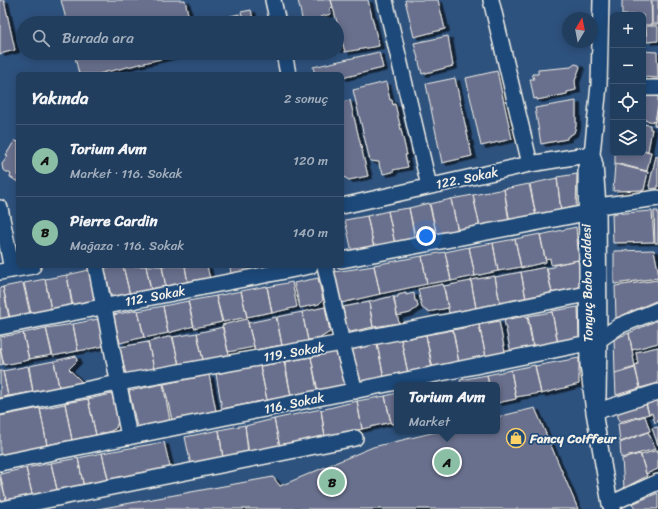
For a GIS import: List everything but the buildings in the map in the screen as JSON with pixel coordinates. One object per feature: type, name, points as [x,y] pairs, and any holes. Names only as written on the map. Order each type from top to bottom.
[{"type":"street","points":[[273,0],[276,16]]},
{"type":"street","points":[[385,0],[428,186]]},
{"type":"street","points":[[491,0],[530,164]]},
{"type":"street","name":"Tonguç Baba Caddesi","points":[[593,342],[587,294],[595,165],[592,154],[606,85],[601,0]]},
{"type":"street","points":[[285,60],[288,72]]},
{"type":"street","points":[[646,88],[658,88]]},
{"type":"street","name":"122. Sokak","points":[[344,206],[530,164],[592,154]]},
{"type":"street","points":[[344,260],[592,209],[658,198]]},
{"type":"street","points":[[0,208],[6,271],[22,268]]},
{"type":"street","name":"Tonguç Baba Caddesi","points":[[592,209],[593,342],[588,364],[594,412],[611,506]]},
{"type":"street","points":[[96,268],[129,437]]},
{"type":"street","name":"112. Sokak","points":[[0,327],[300,268]]},
{"type":"street","points":[[325,268],[342,343],[355,391]]},
{"type":"street","name":"119. Sokak","points":[[0,407],[118,383],[342,343],[587,294]]},
{"type":"street","points":[[593,342],[619,326],[658,310]]},
{"type":"street","name":"116. Sokak","points":[[399,382],[593,342]]},
{"type":"street","name":"116. Sokak","points":[[0,463],[394,383]]},
{"type":"street","points":[[594,412],[658,392]]},
{"type":"street","points":[[2,509],[355,438]]},
{"type":"street","points":[[611,506],[658,482]]},
{"type":"place","name":"Fancy Coiffeur","points":[[516,438]]},
{"type":"place","name":"Torium Avm","points":[[447,462]]},
{"type":"place","name":"Pierre Cardin","points":[[332,482]]}]
